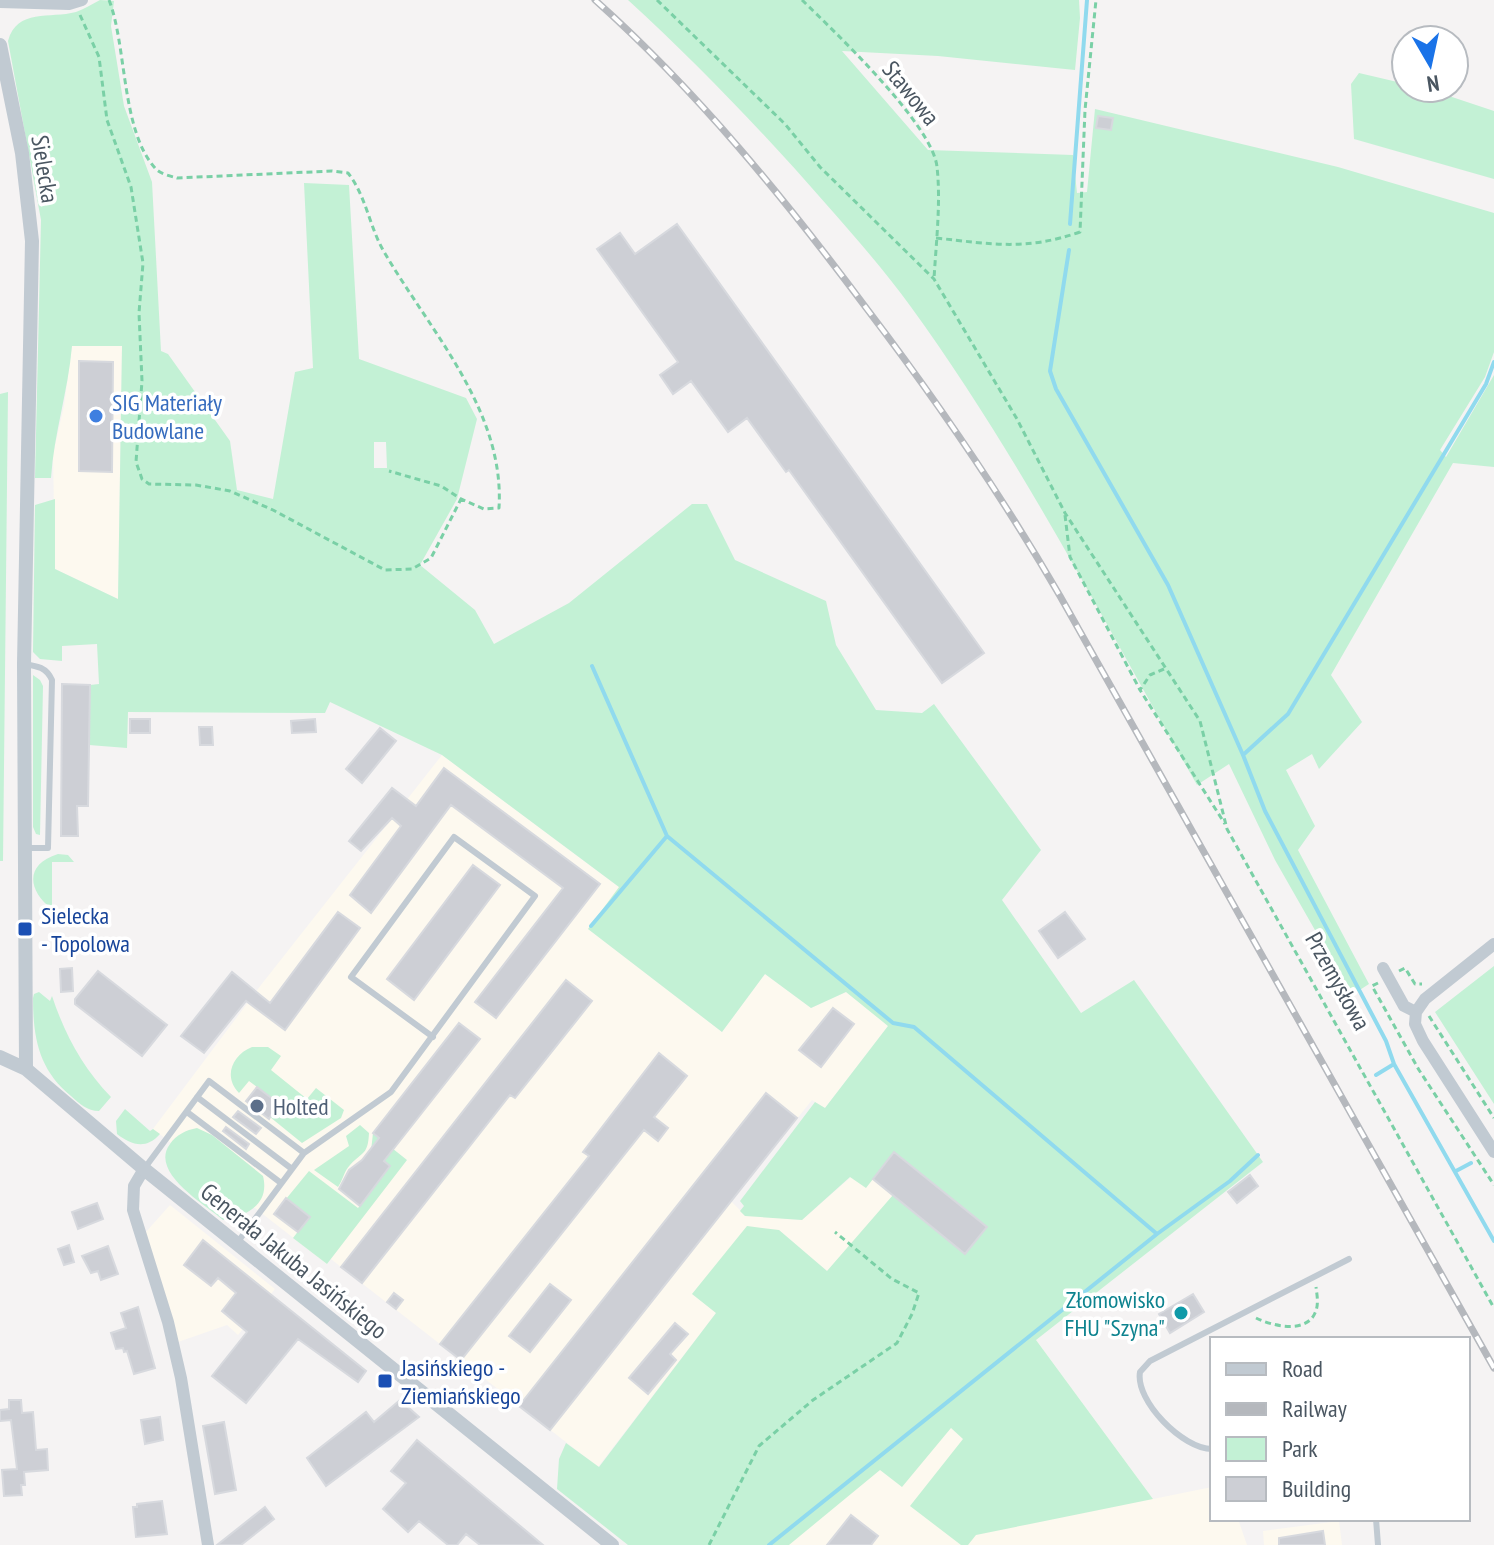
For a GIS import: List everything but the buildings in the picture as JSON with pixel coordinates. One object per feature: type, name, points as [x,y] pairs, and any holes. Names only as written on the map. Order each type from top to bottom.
[{"type":"street","points":[[0,2],[34,5],[78,1]]},
{"type":"street","name":"Sielecka","points":[[0,45],[31,215],[24,664],[26,1069]]},
{"type":"street","points":[[1423,1011],[1425,999],[1494,944]]},
{"type":"street","name":"Przemysłowa","points":[[1385,973],[1404,1006],[1423,1011],[1415,1024],[1423,1041],[1494,1152]]},
{"type":"street","name":"Generała Jakuba Jasińskiego","points":[[0,1057],[26,1069],[144,1169],[612,1545]]},
{"type":"street","points":[[144,1169],[134,1186],[133,1210],[168,1322],[181,1378],[208,1545]]},
{"type":"lane","points":[[24,664],[41,667],[52,680],[48,848],[24,848]]},
{"type":"lane","points":[[237,1243],[304,1153],[391,1092],[433,1037],[535,896],[454,837],[351,977],[433,1037]]},
{"type":"lane","points":[[144,1169],[209,1081],[304,1153]]},
{"type":"lane","points":[[197,1097],[292,1169]]},
{"type":"lane","points":[[187,1112],[281,1183]]},
{"type":"lane","points":[[1210,1449],[1192,1445],[1175,1435],[1141,1391],[1140,1372],[1150,1361],[1349,1259]]},
{"type":"lane","points":[[1376,1521],[1378,1545]]},
{"type":"path","points":[[109,0],[141,145],[156,171],[177,178],[340,172],[348,173],[359,187],[381,246],[473,394],[488,432],[500,486],[499,508],[484,509],[441,486],[389,471]]},
{"type":"path","name":"Przemysłowa","points":[[657,0],[785,124],[820,167],[934,279],[1017,419],[1065,513],[1200,721],[1227,829],[1494,1308]]},
{"type":"path","name":"Stawowa","points":[[802,0],[918,122],[938,165],[934,279]]},
{"type":"path","points":[[936,238],[1036,245],[1080,232],[1085,110],[1096,0]]},
{"type":"path","points":[[78,1],[99,57],[107,120],[131,187],[143,263],[139,313],[142,381],[136,462],[142,479],[149,484],[196,485],[230,491],[273,510],[385,570],[412,569],[431,558],[461,499]]},
{"type":"path","points":[[1065,513],[1070,557],[1140,690],[1227,829]]},
{"type":"path","points":[[1140,690],[1150,675],[1164,669]]},
{"type":"path","points":[[1429,981],[1415,984],[1405,968],[1385,973],[1372,986],[1419,1070],[1494,1185]]},
{"type":"path","points":[[1423,1011],[1494,1118]]},
{"type":"path","points":[[709,1545],[759,1446],[813,1400],[897,1343],[912,1314],[919,1293],[892,1279],[835,1232]]},
{"type":"path","points":[[1246,1312],[1279,1326],[1308,1322],[1315,1315],[1317,1305],[1316,1276]]},
{"type":"shaded area","name":"SIG Materiały Budowlane","points":[[72,346],[122,346],[118,599],[55,569],[53,454],[64,406]]},
{"type":"shaded area","points":[[442,755],[620,888],[588,929],[722,1032],[765,974],[811,1008],[846,992],[888,1026],[825,1108],[812,1100],[731,1201],[745,1215],[802,1220],[851,1177],[894,1152],[987,1227],[965,1254],[827,1271],[779,1230],[693,1294],[716,1313],[598,1467],[331,1259],[327,1264],[153,1129],[261,985]]},
{"type":"shaded area","points":[[170,1205],[275,1289],[238,1335],[227,1325],[178,1342],[145,1233]]},
{"type":"shaded area","points":[[1036,1340],[1153,1499],[1210,1487],[1210,1521],[1239,1521],[1247,1545],[775,1545]]},
{"type":"shaded area","points":[[1339,1521],[1342,1545],[1264,1545],[1263,1531]]},
{"type":"green space","points":[[100,0],[114,1],[111,26],[124,106],[152,182],[161,351],[168,354],[230,441],[237,490],[273,499],[295,372],[313,368],[304,183],[349,185],[359,359],[466,398],[477,419],[457,499],[420,565],[475,610],[494,644],[569,603],[692,504],[707,504],[735,560],[826,601],[836,645],[876,710],[922,713],[934,704],[1041,850],[1002,900],[1081,1013],[1134,980],[1263,1162],[1036,1340],[1153,1499],[976,1535],[968,1545],[961,1545],[910,1506],[963,1439],[951,1428],[902,1487],[880,1470],[789,1545],[628,1545],[557,1489],[559,1459],[566,1443],[599,1467],[716,1313],[692,1294],[747,1226],[779,1230],[827,1271],[893,1195],[965,1254],[987,1227],[894,1152],[866,1188],[850,1177],[802,1220],[745,1216],[740,1211],[744,1206],[740,1201],[815,1102],[825,1108],[888,1026],[846,992],[811,1008],[765,974],[722,1032],[588,929],[619,887],[442,755],[330,702],[325,713],[128,712],[127,748],[89,745],[90,685],[99,684],[97,644],[62,646],[62,661],[40,659],[33,652],[35,505],[55,499],[55,569],[118,599],[122,346],[72,346],[51,478],[35,478],[41,220],[8,41],[12,31],[27,19],[76,12]],"holes":[[[374,442],[386,442],[387,468],[374,468]]]},
{"type":"green space","points":[[628,0],[1079,0],[1075,70],[938,56],[842,51],[928,150],[1073,155],[1077,193],[1087,192],[1095,109],[1338,167],[1494,213],[1494,352],[1485,377],[1440,450],[1446,457],[1494,375],[1494,467],[1453,463],[1331,675],[1362,722],[1319,769],[1312,754],[1286,770],[1315,826],[1298,850],[1369,984],[1352,995],[1275,860],[1229,764],[1197,785],[989,422],[901,294],[848,229],[754,125]]},
{"type":"green space","points":[[1359,73],[1390,80],[1390,104],[1470,103],[1494,111],[1494,179],[1354,139],[1351,84]]},
{"type":"green space","points":[[8,392],[3,861],[0,861],[0,394]]},
{"type":"green space","points":[[33,675],[43,686],[40,835],[33,827]]},
{"type":"green space","points":[[58,854],[68,855],[74,862],[52,862],[52,909],[38,894],[33,878],[40,864]]},
{"type":"green space","points":[[1494,966],[1494,1104],[1435,1012]]},
{"type":"green space","points":[[39,992],[50,1001],[52,996],[76,1050],[111,1097],[99,1111],[77,1102],[60,1086],[45,1064],[34,1027],[33,998]]},
{"type":"green space","points":[[252,1047],[268,1047],[281,1056],[271,1070],[307,1099],[316,1088],[344,1110],[341,1118],[302,1143],[270,1117],[278,1103],[249,1081],[239,1093],[231,1080],[232,1067],[239,1055]]},
{"type":"green space","points":[[125,1109],[150,1131],[153,1129],[160,1134],[144,1144],[122,1138],[117,1134],[116,1121]]},
{"type":"green space","points":[[360,1125],[369,1133],[367,1145],[348,1167],[338,1187],[314,1170],[349,1146],[346,1136]]},
{"type":"green space","points":[[197,1128],[212,1135],[263,1176],[263,1194],[248,1212],[223,1220],[192,1196],[173,1176],[165,1155],[170,1144],[182,1133]]},
{"type":"green space","points":[[373,1133],[407,1160],[327,1264],[293,1238],[309,1217],[286,1199],[309,1171],[358,1208],[390,1166],[371,1151]]},
{"type":"waterway","points":[[1070,224],[1087,0]]},
{"type":"waterway","points":[[1069,250],[1050,371],[1056,389],[1168,585],[1265,811],[1386,1041],[1394,1064],[1376,1075]]},
{"type":"waterway","points":[[1243,755],[1288,714],[1486,384],[1494,362]]},
{"type":"waterway","points":[[592,666],[667,836],[893,1023],[914,1027],[1157,1234]]},
{"type":"waterway","points":[[591,926],[667,836]]},
{"type":"waterway","points":[[1394,1064],[1494,1241]]},
{"type":"waterway","points":[[769,1545],[1157,1234],[1230,1181],[1258,1155]]},
{"type":"waterway","points":[[1456,1171],[1471,1163]]},
{"type":"railway","points":[[595,0],[705,109],[772,187],[893,344],[992,486],[1060,596],[1494,1368]]},
{"type":"place","name":"SIG Materiały Budowlane","points":[[96,416]]},
{"type":"place","name":"Sielecka - Topolowa","points":[[25,929]]},
{"type":"place","name":"Holted","points":[[257,1106]]},
{"type":"place","name":"Złomowisko FHU \"Szyna\"","points":[[1181,1313]]},
{"type":"place","name":"Jasińskiego - Ziemiańskiego","points":[[385,1381]]}]
